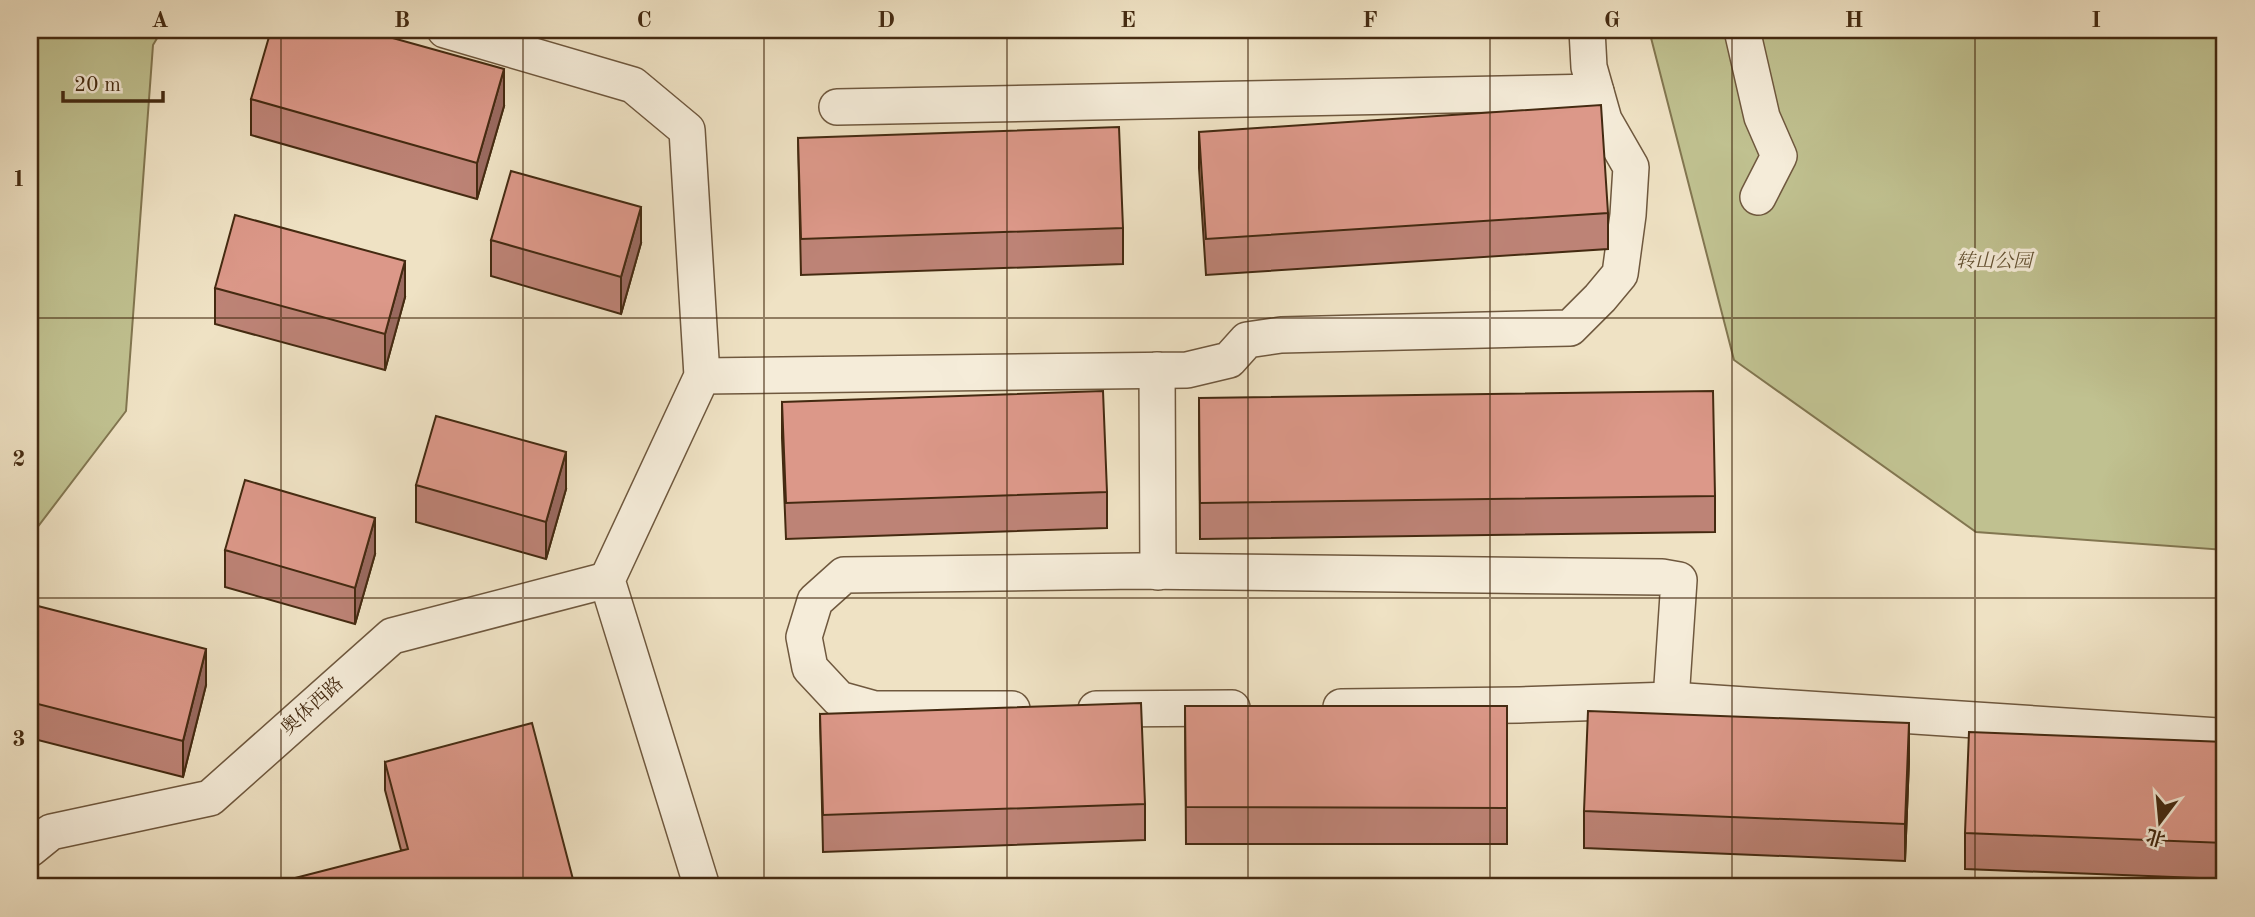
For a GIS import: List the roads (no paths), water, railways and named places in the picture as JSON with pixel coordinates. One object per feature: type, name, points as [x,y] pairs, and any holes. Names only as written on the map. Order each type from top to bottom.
[{"type":"street","points":[[445,30],[633,85],[687,130],[702,376],[607,580],[702,887]]},
{"type":"street","points":[[702,376],[1187,370],[1229,360],[1247,340],[1281,335],[1570,328],[1620,274],[1631,167],[1604,120],[1589,67],[1587,30]]},
{"type":"street","points":[[1742,30],[1762,117],[1779,156],[1758,197]]},
{"type":"street","points":[[837,107],[1596,92]]},
{"type":"street","points":[[1157,370],[1158,572]]},
{"type":"street","points":[[1262,708],[875,709],[839,699],[810,668],[804,637],[814,601],[844,575],[1158,572],[1662,577],[1679,580],[1671,700]]},
{"type":"street","name":"奥体西路","points":[[30,849],[51,832],[210,799],[392,636],[607,580]]},
{"type":"street","points":[[1316,707],[1671,700],[2218,736]]},
{"type":"park label","name":"转山公园","points":[[1994,262]]}]
